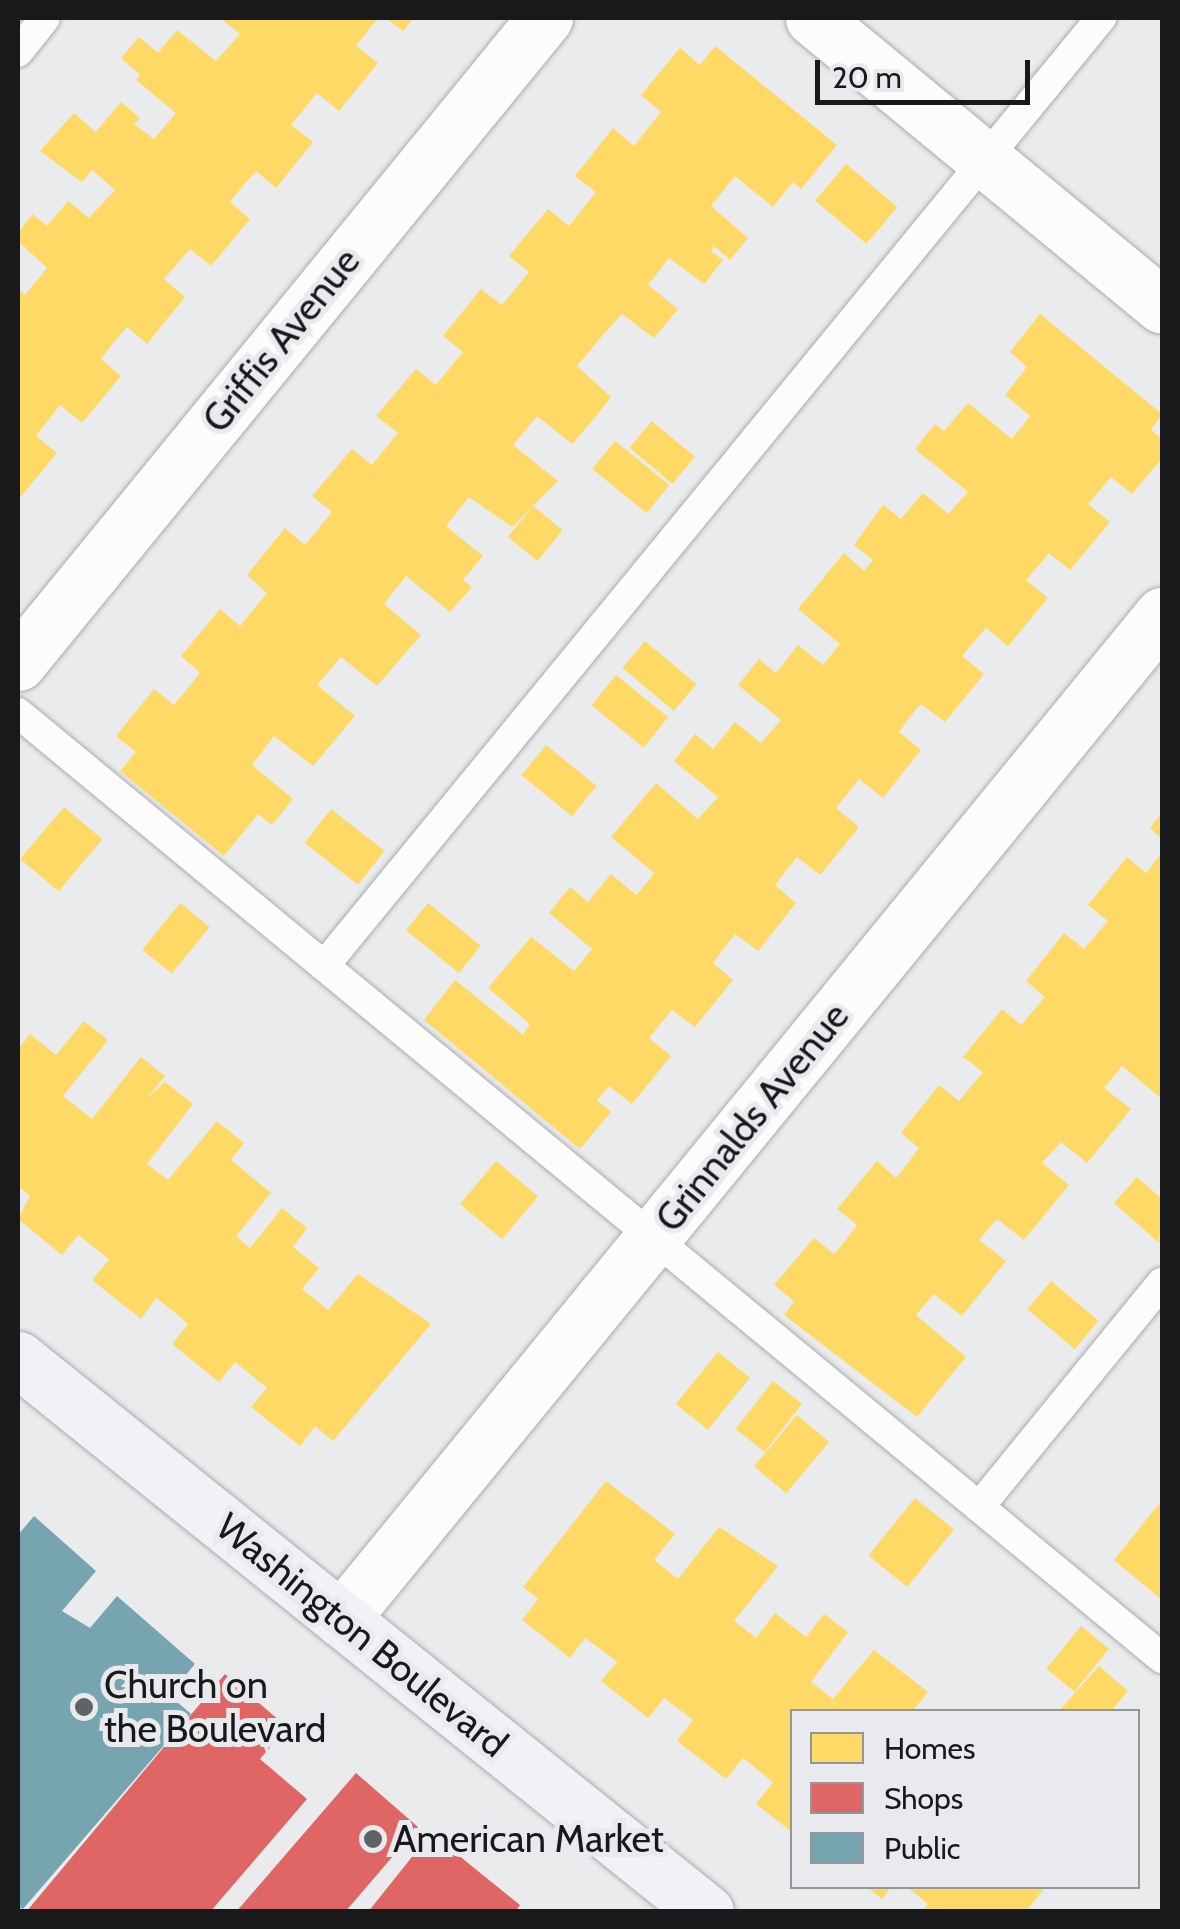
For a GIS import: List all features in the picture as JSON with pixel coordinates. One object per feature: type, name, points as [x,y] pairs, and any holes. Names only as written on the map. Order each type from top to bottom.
[{"type":"main road","name":"Washington Boulevard","points":[[24,1377],[341,1619],[706,1912]]},
{"type":"street","name":"Griffis Avenue","points":[[18,662],[545,18]]},
{"type":"street","points":[[813,18],[1162,306]]},
{"type":"street","name":"Grinnalds Avenue","points":[[341,1619],[1162,615]]},
{"type":"lane","points":[[18,52],[45,18]]},
{"type":"lane","points":[[324,966],[1101,18]]},
{"type":"lane","points":[[18,713],[1162,1658]]},
{"type":"lane","points":[[979,1507],[1162,1282]]},
{"type":"building: Homes","points":[[220,18],[378,18],[356,46],[378,63],[339,111],[317,93],[291,125],[313,142],[276,188],[256,171],[242,187],[230,202],[250,219],[211,266],[190,249],[164,279],[185,297],[147,344],[127,327],[113,343],[101,359],[121,376],[82,423],[60,405],[36,436],[57,453],[18,500],[18,289],[25,295],[47,268],[18,241],[18,233],[32,214],[47,226],[68,201],[89,218],[115,190],[92,170],[82,182],[40,151],[74,113],[96,132],[121,102],[140,118],[134,124],[154,139],[176,113],[136,80],[140,75],[121,58],[139,37],[158,53],[177,30],[216,61],[240,34]]},
{"type":"building: Homes","points":[[386,18],[414,18],[403,31]]},
{"type":"building: Homes","points":[[715,46],[837,145],[801,189],[793,182],[773,207],[735,176],[711,206],[748,238],[730,260],[714,246],[711,251],[723,260],[704,284],[669,258],[648,285],[678,309],[654,338],[622,314],[602,336],[577,366],[611,397],[593,420],[572,444],[537,416],[513,445],[558,481],[512,527],[469,497],[446,526],[483,556],[463,580],[472,587],[450,612],[406,576],[384,604],[421,635],[377,686],[341,657],[317,685],[355,716],[313,766],[274,736],[252,765],[293,799],[272,825],[258,814],[224,856],[120,771],[136,752],[116,736],[154,689],[174,705],[200,673],[181,656],[220,609],[240,626],[267,593],[247,575],[285,528],[305,545],[332,512],[312,496],[352,449],[372,465],[398,433],[376,416],[416,369],[436,385],[463,352],[443,336],[481,289],[502,305],[529,272],[509,256],[548,209],[569,226],[596,192],[575,176],[613,128],[634,146],[661,112],[641,95],[680,48],[700,65]]},
{"type":"building: Homes","points":[[846,164],[897,207],[866,244],[815,201]]},
{"type":"building: Homes","points":[[1040,314],[1162,414],[1151,430],[1162,439],[1162,458],[1132,494],[1111,477],[1088,504],[1110,522],[1070,570],[1049,553],[1026,580],[1048,598],[1008,646],[986,628],[962,656],[984,674],[945,722],[921,704],[909,718],[899,732],[921,750],[883,798],[859,779],[836,808],[859,827],[820,875],[797,857],[775,885],[796,903],[758,951],[735,934],[713,963],[733,980],[695,1027],[672,1010],[649,1038],[671,1056],[632,1104],[609,1086],[597,1100],[611,1112],[580,1149],[424,1020],[455,980],[523,1035],[530,1024],[488,988],[531,937],[574,971],[592,949],[549,913],[570,887],[588,902],[611,874],[636,895],[645,885],[654,873],[611,837],[656,783],[698,819],[718,797],[674,761],[695,734],[713,749],[735,722],[761,743],[781,720],[738,685],[759,659],[776,673],[798,645],[823,665],[840,644],[798,609],[844,553],[864,571],[873,560],[854,545],[883,505],[901,519],[923,493],[948,514],[968,492],[915,449],[935,424],[944,431],[968,403],[1012,439],[1030,416],[1005,395],[1027,367],[1010,352]]},
{"type":"building: Homes","points":[[652,421],[695,457],[672,484],[630,448]]},
{"type":"building: Homes","points":[[615,441],[669,485],[647,513],[592,469]]},
{"type":"building: Homes","points":[[533,506],[563,530],[537,561],[508,537]]},
{"type":"building: Homes","points":[[645,641],[696,684],[674,711],[623,668]]},
{"type":"building: Homes","points":[[616,675],[668,717],[644,747],[591,705]]},
{"type":"building: Homes","points":[[546,745],[597,786],[572,816],[521,775]]},
{"type":"building: Homes","points":[[64,807],[102,839],[59,891],[20,859]]},
{"type":"building: Homes","points":[[331,809],[385,851],[358,885],[305,843]]},
{"type":"building: Homes","points":[[1162,812],[1162,839],[1150,828]]},
{"type":"building: Homes","points":[[1162,853],[1162,1099],[1122,1066],[1104,1088],[1131,1109],[1087,1163],[1061,1142],[1042,1163],[1069,1185],[1024,1240],[997,1219],[979,1240],[1006,1261],[962,1316],[934,1294],[916,1315],[966,1357],[917,1417],[784,1315],[794,1301],[774,1285],[814,1238],[834,1254],[857,1225],[837,1209],[877,1161],[896,1178],[919,1148],[901,1133],[939,1085],[959,1101],[983,1072],[963,1057],[1002,1009],[1021,1025],[1045,997],[1026,981],[1064,933],[1084,949],[1108,921],[1088,905],[1127,857],[1146,873]]},
{"type":"building: Homes","points":[[180,903],[210,927],[172,974],[142,950]]},
{"type":"building: Homes","points":[[428,903],[481,946],[459,973],[406,930]]},
{"type":"building: Homes","points":[[84,1021],[108,1040],[63,1096],[92,1119],[141,1057],[165,1076],[147,1098],[165,1082],[193,1104],[147,1164],[168,1180],[217,1121],[244,1143],[231,1160],[271,1193],[236,1236],[250,1248],[282,1208],[307,1228],[293,1247],[319,1268],[302,1289],[328,1310],[358,1274],[431,1324],[333,1441],[315,1426],[300,1446],[251,1407],[267,1388],[235,1362],[219,1382],[172,1344],[188,1324],[173,1311],[156,1298],[141,1319],[92,1280],[109,1260],[94,1247],[78,1235],[62,1255],[18,1219],[30,1196],[18,1186],[18,1049],[30,1034],[56,1055]]},
{"type":"building: Homes","points":[[496,1161],[538,1196],[502,1239],[460,1204]]},
{"type":"building: Homes","points":[[1137,1177],[1162,1199],[1159,1243],[1114,1203]]},
{"type":"building: Homes","points":[[1051,1281],[1098,1321],[1075,1349],[1027,1309]]},
{"type":"building: Homes","points":[[718,1352],[750,1378],[708,1430],[676,1404]]},
{"type":"building: Homes","points":[[773,1381],[802,1404],[765,1452],[735,1429]]},
{"type":"building: Homes","points":[[797,1415],[829,1442],[786,1493],[754,1466]]},
{"type":"building: Homes","points":[[606,1481],[675,1534],[654,1560],[678,1579],[719,1527],[778,1566],[734,1621],[756,1638],[775,1613],[806,1637],[824,1614],[848,1632],[811,1682],[833,1699],[874,1650],[928,1692],[914,1709],[790,1709],[790,1830],[756,1804],[773,1782],[743,1758],[726,1779],[677,1741],[693,1720],[664,1698],[648,1718],[601,1681],[617,1662],[602,1650],[585,1638],[570,1658],[522,1620],[538,1599],[523,1587]]},
{"type":"building: Homes","points":[[915,1498],[954,1529],[907,1587],[868,1556]]},
{"type":"building: Homes","points":[[1162,1500],[1162,1600],[1114,1560]]},
{"type":"building: Homes","points":[[1081,1626],[1109,1649],[1074,1691],[1046,1669]]},
{"type":"building: Homes","points":[[1099,1666],[1128,1691],[1113,1709],[1061,1709]]},
{"type":"building: Homes","points":[[870,1889],[890,1889],[882,1899]]},
{"type":"building: Homes","points":[[910,1889],[1044,1889],[1026,1912],[922,1912],[928,1904]]},
{"type":"building: Shops","points":[[225,1674],[287,1727],[260,1759],[307,1799],[210,1912],[26,1912]]},
{"type":"building: Shops","points":[[356,1773],[418,1827],[345,1912],[236,1912]]},
{"type":"building: Shops","points":[[431,1833],[520,1905],[515,1912],[368,1912]]},
{"type":"building: Public","points":[[34,1516],[96,1571],[62,1611],[90,1628],[117,1596],[195,1664],[169,1695],[191,1714],[23,1909],[18,1907],[18,1535]]},
{"type":"place","name":"Church on the Boulevard","points":[[84,1707]]},
{"type":"place","name":"American Market","points":[[373,1839]]}]
